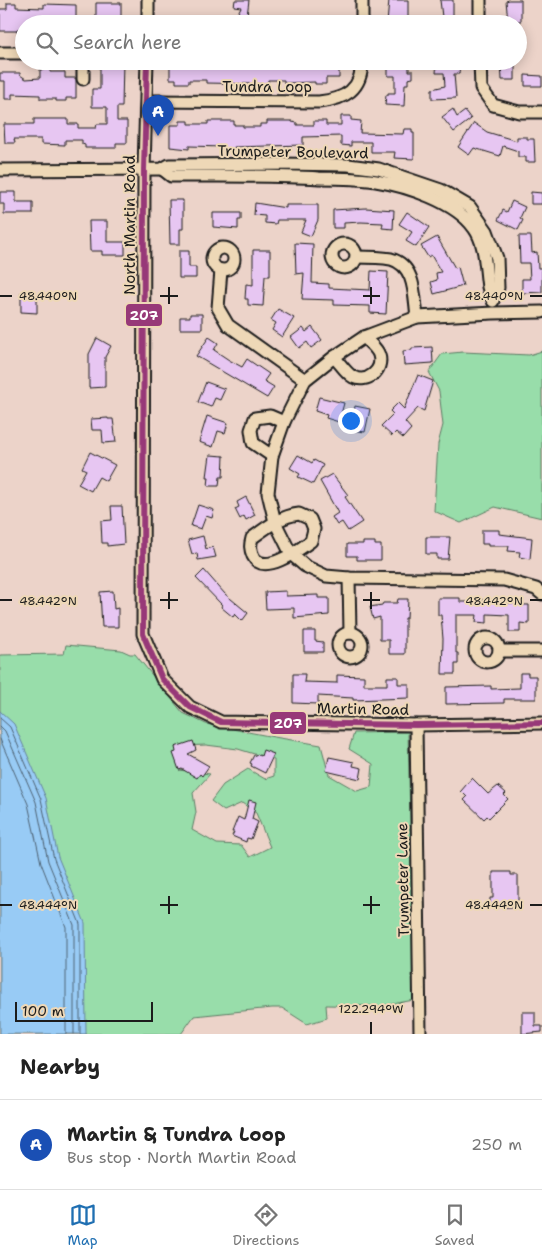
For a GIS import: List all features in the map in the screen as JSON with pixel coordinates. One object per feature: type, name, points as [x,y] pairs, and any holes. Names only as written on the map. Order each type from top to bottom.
[{"type":"street","points":[[148,0],[148,15]]},
{"type":"street","points":[[362,0],[362,15]]},
{"type":"street","points":[[480,0],[480,15]]},
{"type":"street","points":[[0,53],[15,53]]},
{"type":"street","points":[[83,70],[83,79]]},
{"type":"street","name":"North Martin Road","points":[[144,449],[144,169],[147,70]]},
{"type":"street","name":"Tundra Loop","points":[[147,101],[319,102],[337,100],[355,88],[362,70]]},
{"type":"street","points":[[480,70],[481,88],[493,105],[519,112],[542,112]]},
{"type":"street","points":[[267,164],[267,176]]},
{"type":"street","name":"Trumpeter Boulevard","points":[[0,170],[162,169],[169,165],[267,164],[348,165],[379,169],[441,190],[470,207],[487,231],[496,258],[498,288],[492,295]]},
{"type":"street","name":"Trumpeter Boulevard","points":[[162,169],[171,176],[267,176],[376,181],[439,201],[460,214],[475,228],[486,257],[493,312]]},
{"type":"street","points":[[356,257],[391,259],[402,264],[411,276],[417,316]]},
{"type":"street","points":[[222,270],[218,308],[228,325],[305,380]]},
{"type":"street","points":[[542,312],[493,312],[417,316],[364,337],[334,357],[305,380],[284,422],[272,456],[268,493],[275,522],[291,554],[305,566],[326,576],[504,580],[536,588],[542,594]]},
{"type":"street","points":[[334,357],[352,376],[366,379],[372,376],[380,364],[380,357],[364,337]]},
{"type":"street","points":[[272,456],[253,443],[251,430],[255,418],[270,416],[284,422]]},
{"type":"street","name":"Martin Road","points":[[144,449],[143,634],[162,678],[190,707],[221,722],[416,725],[542,723]]},
{"type":"street","points":[[299,514],[310,519],[314,529],[312,541],[291,554],[275,563],[261,564],[254,559],[250,547],[252,538],[275,522],[290,515],[299,514]]},
{"type":"street","points":[[349,578],[350,633]]},
{"type":"street","points":[[499,650],[542,651]]},
{"type":"street","name":"Trumpeter Lane","points":[[416,725],[420,1034]]},
{"type":"green space","points":[[542,351],[542,518],[495,507],[461,523],[434,511],[438,444],[443,425],[439,391],[429,372],[442,354],[463,352],[529,355]]},
{"type":"green space","points":[[66,645],[121,650],[135,654],[183,713],[206,724],[321,745],[329,775],[357,791],[371,787],[373,764],[349,749],[354,733],[408,732],[414,1000],[381,1006],[326,1005],[327,1018],[307,1024],[282,1008],[272,1008],[194,1016],[181,1034],[0,1034],[0,655],[64,654]],"holes":[[[206,745],[238,749],[274,760],[274,776],[265,779],[248,769],[223,785],[211,801],[224,811],[242,803],[256,813],[270,847],[250,857],[241,845],[217,844],[192,830],[196,812],[193,793],[210,774],[179,770],[180,746]]]},
{"type":"water","points":[[0,711],[14,724],[46,798],[58,857],[85,923],[86,1034],[0,1034]]},
{"type":"building","points":[[235,0],[249,0],[247,15],[237,15],[241,7],[234,6]]},
{"type":"building","points":[[389,0],[408,0],[408,15],[388,15]]},
{"type":"building","points":[[440,0],[453,0],[453,15],[442,15]]},
{"type":"building","points":[[521,0],[521,15],[507,15],[506,1]]},
{"type":"building","points":[[7,3],[16,3],[16,7],[44,8],[44,4],[76,5],[76,15],[15,15],[15,31],[0,31],[0,9],[7,9]]},
{"type":"building","points":[[96,3],[121,3],[121,15],[96,15]]},
{"type":"building","points":[[40,70],[50,70],[50,72],[65,72],[65,78],[76,78],[76,98],[56,101],[56,99],[40,99],[40,95],[12,94],[12,99],[5,99],[5,81],[0,81],[0,73],[20,73],[26,79],[40,78]]},
{"type":"building","points":[[100,70],[123,70],[122,107],[117,107],[117,121],[127,121],[127,143],[116,143],[116,148],[85,148],[82,140],[65,140],[65,145],[41,144],[41,139],[14,139],[15,143],[5,143],[4,124],[34,124],[34,119],[68,119],[68,124],[78,124],[78,128],[96,128],[97,124],[107,124],[107,107],[92,107],[92,89],[100,89]]},
{"type":"building","points":[[170,70],[339,70],[339,78],[326,78],[326,84],[315,84],[315,82],[284,83],[284,80],[268,80],[268,83],[258,84],[206,83],[206,80],[189,80],[189,83],[176,83],[176,79],[170,79]]},
{"type":"building","points":[[388,70],[413,71],[413,78],[408,79],[408,84],[405,84],[404,106],[385,105],[386,95],[388,93],[395,93],[395,76],[388,76]]},
{"type":"building","points":[[436,70],[459,70],[459,74],[454,74],[456,98],[432,99],[432,89],[445,86],[444,73],[436,73]]},
{"type":"building","points":[[501,70],[515,70],[515,80],[502,80]]},
{"type":"building","points":[[525,75],[542,76],[542,86],[525,86]]},
{"type":"building","points":[[453,109],[457,117],[465,111],[471,119],[454,132],[442,117]]},
{"type":"building","points":[[341,116],[351,116],[351,120],[361,121],[360,133],[403,134],[404,129],[412,129],[412,133],[414,133],[414,159],[394,158],[395,152],[371,152],[371,142],[351,142],[351,146],[341,145],[341,136],[303,137],[303,145],[234,147],[234,149],[223,149],[223,147],[189,146],[189,149],[170,147],[170,125],[180,125],[180,121],[189,121],[189,124],[208,124],[208,121],[234,121],[234,125],[243,125],[243,127],[260,127],[260,124],[267,124],[267,121],[292,121],[297,123],[297,125],[314,125],[314,121],[326,121],[326,125],[341,125]]},
{"type":"building","points":[[474,123],[487,132],[517,141],[517,137],[534,139],[535,162],[526,162],[526,157],[518,157],[518,151],[503,146],[500,156],[474,148],[469,155],[458,147]]},
{"type":"building","points":[[0,192],[16,192],[16,202],[33,202],[33,214],[4,214],[4,204],[0,204]]},
{"type":"building","points":[[531,192],[542,193],[542,204],[531,204]]},
{"type":"building","points":[[169,200],[183,200],[183,229],[180,229],[180,244],[170,244]]},
{"type":"building","points":[[512,201],[525,207],[520,218],[523,220],[518,230],[498,220],[503,210],[507,212]]},
{"type":"building","points":[[255,203],[286,208],[286,205],[318,205],[318,220],[311,236],[301,232],[306,220],[277,220],[276,224],[265,223],[265,216],[254,215]]},
{"type":"building","points":[[366,208],[394,210],[393,229],[382,228],[383,223],[361,222],[344,223],[344,228],[333,228],[333,210]]},
{"type":"building","points":[[407,212],[429,227],[416,247],[406,241],[412,232],[399,224]]},
{"type":"building","points":[[213,213],[241,213],[241,220],[238,220],[238,229],[213,227]]},
{"type":"building","points":[[89,221],[107,221],[107,242],[125,242],[125,255],[102,255],[102,251],[90,251]]},
{"type":"building","points":[[519,236],[531,236],[532,253],[537,252],[538,268],[542,268],[542,292],[522,293],[522,279],[530,279],[529,263],[520,263]]},
{"type":"building","points":[[437,237],[455,268],[458,267],[463,286],[434,294],[431,282],[437,280],[436,273],[441,272],[431,255],[428,257],[421,246]]},
{"type":"building","points":[[295,243],[313,244],[312,283],[329,284],[329,288],[370,290],[371,271],[388,272],[386,314],[370,313],[370,306],[334,305],[334,300],[302,299],[304,273],[296,274]]},
{"type":"building","points":[[253,250],[270,250],[270,276],[265,276],[263,306],[248,305],[248,299],[245,299],[246,284],[253,285]]},
{"type":"building","points":[[179,251],[189,251],[189,267],[196,267],[196,278],[179,278]]},
{"type":"building","points":[[31,292],[31,298],[37,297],[37,313],[21,312],[21,293]]},
{"type":"building","points":[[278,309],[294,318],[282,337],[272,330],[276,323],[271,320]]},
{"type":"building","points":[[190,314],[202,314],[202,329],[180,329],[180,317],[190,317]]},
{"type":"building","points":[[312,327],[322,340],[311,348],[307,342],[299,348],[291,337],[303,328],[306,332]]},
{"type":"building","points":[[209,337],[218,343],[214,350],[229,360],[242,367],[247,359],[269,374],[264,381],[274,387],[267,398],[196,356]]},
{"type":"building","points":[[97,338],[111,346],[105,357],[105,387],[89,388],[89,354]]},
{"type":"building","points":[[432,347],[433,363],[404,365],[403,351],[412,350],[412,348]]},
{"type":"building","points":[[418,375],[433,381],[424,411],[418,408],[405,422],[411,429],[403,438],[396,432],[392,436],[381,426],[393,414],[390,411],[398,403],[404,409]]},
{"type":"building","points":[[206,382],[225,389],[220,400],[215,398],[211,407],[198,402]]},
{"type":"building","points":[[319,397],[344,403],[339,422],[326,418],[327,415],[315,411]]},
{"type":"building","points":[[355,406],[370,409],[365,432],[351,430]]},
{"type":"building","points":[[207,416],[228,423],[225,433],[218,431],[213,447],[199,442]]},
{"type":"building","points":[[91,419],[113,419],[116,442],[103,443],[102,430],[92,430]]},
{"type":"building","points":[[90,452],[115,465],[106,481],[99,477],[91,491],[78,484],[86,470],[82,468]]},
{"type":"building","points":[[210,455],[224,456],[223,477],[220,477],[219,486],[208,486],[209,477],[207,477]]},
{"type":"building","points":[[298,455],[312,463],[314,460],[323,465],[313,484],[298,477],[300,474],[290,468]]},
{"type":"building","points":[[332,474],[348,495],[345,497],[362,522],[348,531],[342,522],[337,525],[332,517],[338,513],[320,481]]},
{"type":"building","points":[[246,497],[255,515],[246,520],[244,516],[240,519],[235,509],[239,507],[237,502]]},
{"type":"building","points":[[198,505],[214,510],[212,518],[206,516],[201,529],[191,526]]},
{"type":"building","points":[[111,506],[122,506],[124,544],[107,546],[107,543],[102,543],[101,521],[112,520]]},
{"type":"building","points":[[482,530],[499,530],[499,534],[532,538],[530,559],[519,557],[520,552],[508,551],[509,546],[488,546],[488,544],[482,544]]},
{"type":"building","points":[[203,536],[206,549],[213,547],[216,557],[198,560],[197,553],[192,554],[188,540]]},
{"type":"building","points":[[426,537],[450,537],[448,559],[437,559],[437,554],[426,554]]},
{"type":"building","points":[[363,542],[375,542],[375,545],[381,545],[381,560],[357,560],[357,556],[347,556],[347,544],[363,544]]},
{"type":"building","points":[[204,570],[225,594],[248,613],[242,621],[235,614],[233,617],[221,607],[222,605],[196,578]]},
{"type":"building","points":[[113,591],[114,609],[118,608],[118,627],[102,627],[100,592]]},
{"type":"building","points":[[286,591],[286,596],[318,595],[318,598],[329,598],[329,615],[294,618],[294,608],[266,609],[265,592]]},
{"type":"building","points":[[438,598],[460,598],[460,602],[502,600],[502,603],[529,605],[529,624],[520,623],[520,632],[509,632],[509,615],[487,614],[487,623],[476,622],[477,615],[456,615],[456,653],[458,653],[458,664],[455,664],[455,674],[442,674],[443,639],[441,615],[438,615]]},
{"type":"building","points":[[398,599],[408,599],[407,618],[405,618],[405,654],[389,654],[389,640],[380,640],[380,617],[373,619],[370,607],[382,605],[383,603],[397,603]]},
{"type":"building","points":[[304,631],[315,631],[315,641],[323,642],[323,652],[304,652]]},
{"type":"building","points":[[520,673],[536,676],[536,699],[504,699],[504,703],[446,704],[446,687],[491,686],[491,689],[520,688]]},
{"type":"building","points":[[293,674],[305,674],[304,682],[337,683],[337,675],[364,676],[364,685],[387,685],[387,677],[398,677],[398,684],[409,684],[409,698],[353,700],[353,698],[318,696],[318,704],[293,703]]},
{"type":"building","points":[[193,741],[196,750],[188,754],[209,766],[202,776],[200,774],[197,778],[182,769],[179,770],[173,753],[176,752],[175,747]]},
{"type":"building","points":[[263,750],[274,754],[265,773],[251,766],[252,764],[250,763],[254,755],[261,756]]},
{"type":"building","points":[[329,757],[354,762],[353,766],[362,768],[360,779],[326,771]]},
{"type":"building","points":[[472,778],[488,794],[498,786],[506,793],[504,795],[508,799],[489,818],[487,816],[484,819],[464,800],[467,797],[461,791]]},
{"type":"building","points":[[249,800],[256,802],[252,819],[258,822],[251,839],[247,838],[246,842],[232,836],[234,832],[232,832],[238,817],[244,820]]},
{"type":"building","points":[[493,872],[511,872],[511,875],[518,875],[518,903],[512,903],[512,907],[490,908],[490,898],[493,898]]},
{"type":"building","points":[[522,1012],[535,1012],[535,1026],[542,1026],[542,1032],[522,1034]]},
{"type":"transit line","name":"207","points":[[147,70],[144,169],[143,634],[162,679],[190,707],[221,722],[416,725],[542,723]]},
{"type":"place","name":"Martin & Tundra Loop","points":[[158,136]]}]
